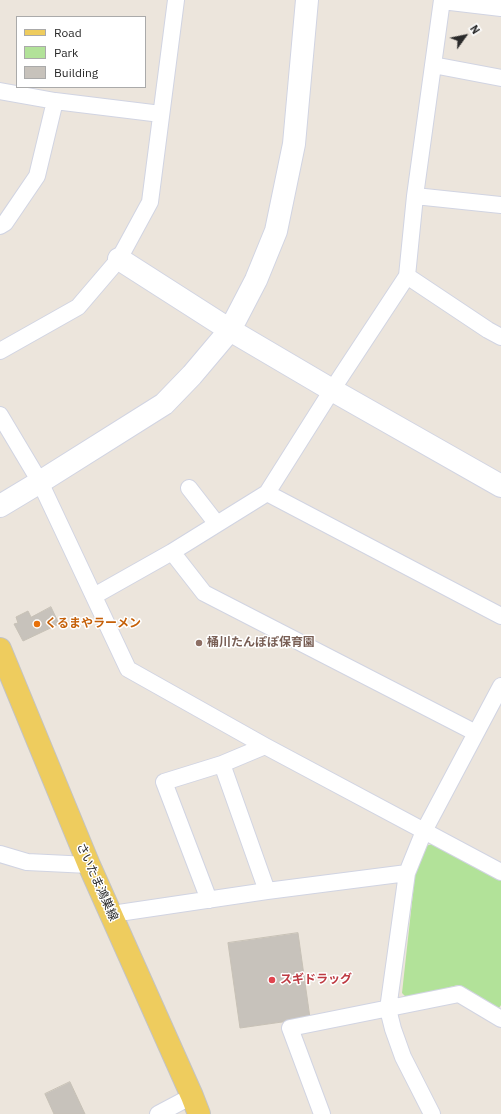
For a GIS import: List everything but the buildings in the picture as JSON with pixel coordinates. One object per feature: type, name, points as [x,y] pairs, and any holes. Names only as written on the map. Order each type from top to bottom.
[{"type":"main road","name":"さいたま鴻巣線","points":[[0,649],[89,865],[112,914],[195,1105]]},
{"type":"street","points":[[0,351],[78,307],[119,259],[150,202],[176,0]]},
{"type":"street","points":[[0,506],[164,404],[192,375],[230,330],[256,280],[276,231],[294,144],[307,0]]},
{"type":"street","points":[[94,596],[172,552],[267,493],[332,390],[407,276],[415,196],[442,0],[501,8]]},
{"type":"street","points":[[433,65],[501,78]]},
{"type":"street","points":[[0,91],[55,101],[161,114]]},
{"type":"street","points":[[0,226],[5,223],[36,176],[55,101]]},
{"type":"street","points":[[415,196],[501,205]]},
{"type":"street","points":[[119,259],[230,330],[501,486]]},
{"type":"street","points":[[407,276],[488,330],[501,337]]},
{"type":"street","points":[[0,415],[40,482],[128,669],[265,746],[501,872]]},
{"type":"street","points":[[189,488],[217,524]]},
{"type":"street","points":[[267,493],[501,616]]},
{"type":"street","points":[[172,552],[204,593],[476,733]]},
{"type":"street","points":[[432,1114],[403,1057],[388,1009],[407,873],[424,831],[501,686]]},
{"type":"street","points":[[209,900],[164,782],[222,764],[265,746]]},
{"type":"street","points":[[222,764],[268,891]]},
{"type":"street","points":[[0,854],[27,862],[89,865]]},
{"type":"street","points":[[112,914],[268,891],[407,873]]},
{"type":"street","points":[[322,1114],[290,1028],[459,994],[501,1019]]},
{"type":"street","points":[[158,1114],[195,1105]]},
{"type":"green space","points":[[433,844],[501,880],[501,1005],[499,1008],[458,985],[407,998],[402,993],[416,866],[425,846]]},
{"type":"place","name":"くるまやラーメン","points":[[37,624]]},
{"type":"place","name":"桶川たんぽぽ保育園","points":[[199,643]]},
{"type":"place","name":"スギドラッグ","points":[[272,980]]}]
